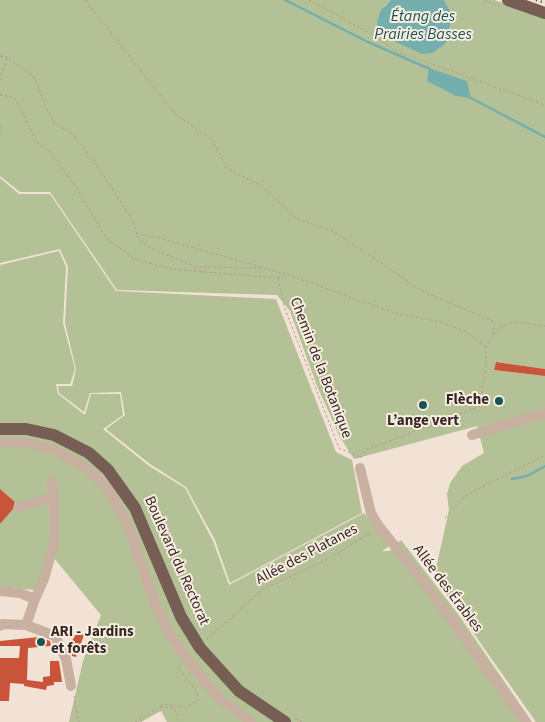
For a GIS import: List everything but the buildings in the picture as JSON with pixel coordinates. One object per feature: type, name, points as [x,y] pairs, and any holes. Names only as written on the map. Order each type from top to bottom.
[{"type":"main road","points":[[508,0],[545,13]]},
{"type":"main road","name":"Boulevard du Rectorat","points":[[0,429],[26,429],[54,435],[84,450],[108,470],[135,508],[181,617],[200,648],[239,691],[285,722]]},
{"type":"street","points":[[472,435],[545,413]]},
{"type":"street","points":[[0,442],[28,443],[53,449],[88,469],[107,488],[127,523],[155,603],[174,641],[205,682],[223,701],[250,722]]},
{"type":"street","name":"Allée des Érables","points":[[360,463],[371,513],[378,525],[430,590],[526,722]]},
{"type":"street","points":[[26,625],[44,579],[54,543],[54,497],[51,482]]},
{"type":"street","points":[[19,507],[54,497]]},
{"type":"street","points":[[0,590],[20,593],[35,599]]},
{"type":"street","points":[[0,626],[2,624],[26,625],[55,636],[66,659],[71,686]]},
{"type":"path","points":[[86,0],[174,113],[212,140],[226,168],[263,187],[297,219],[333,231],[424,292],[495,322],[493,334],[486,347],[486,365],[480,406],[366,450],[360,463]]},
{"type":"path","points":[[309,0],[370,33],[396,52],[422,63],[545,105]]},
{"type":"path","points":[[0,56],[8,57],[35,78],[46,108],[54,123],[72,134],[100,170],[133,221],[137,234],[148,247],[197,267],[264,268]]},
{"type":"path","points":[[0,80],[8,57]]},
{"type":"path","points":[[0,95],[14,97],[37,142],[49,151],[76,187],[107,240],[136,259],[170,269],[278,278],[289,275]]},
{"type":"path","points":[[0,125],[0,136]]},
{"type":"path","points":[[137,234],[156,237],[289,275],[395,314],[436,321],[465,331],[486,347]]},
{"type":"path","name":"Chemin de la Botanique","points":[[278,278],[285,309],[339,448],[360,463]]},
{"type":"path","points":[[493,334],[502,326],[513,322],[545,326]]},
{"type":"path","points":[[445,518],[460,500],[474,491],[545,455]]},
{"type":"path","name":"Allée des Platanes","points":[[202,644],[234,612],[263,589],[332,556],[364,538],[378,525]]},
{"type":"path","points":[[135,722],[164,704],[186,708],[198,700],[197,692],[178,668],[182,663]]},
{"type":"path","points":[[71,686],[79,722]]},
{"type":"path","points":[[157,707],[174,708],[179,722]]},
{"type":"green space","points":[[0,0],[391,0],[384,6],[378,26],[383,35],[433,53],[445,44],[451,30],[450,11],[444,0],[494,0],[545,17],[545,369],[496,362],[494,370],[545,376],[545,722],[536,722],[434,577],[449,510],[447,494],[450,483],[462,466],[484,453],[477,426],[354,459],[340,437],[317,386],[290,311],[277,295],[117,290],[50,192],[20,192],[0,176]]},
{"type":"green space","points":[[0,178],[19,194],[50,194],[116,291],[276,299],[336,452],[352,460],[362,513],[230,583],[215,540],[186,487],[150,464],[106,429],[125,415],[121,392],[90,393],[84,412],[59,393],[58,386],[72,386],[76,369],[65,323],[68,267],[60,249],[0,263]]},
{"type":"green space","points":[[59,251],[66,267],[63,323],[75,369],[70,384],[56,384],[58,394],[85,415],[91,394],[120,394],[123,415],[103,429],[149,466],[185,488],[213,541],[229,585],[364,513],[391,545],[382,551],[389,551],[401,540],[458,614],[532,722],[167,722],[161,711],[141,722],[69,722],[83,661],[101,615],[49,552],[38,586],[34,590],[0,586],[0,524],[17,504],[0,489],[0,265]]},
{"type":"water","name":"Étang des Prairies Basses","points":[[391,0],[444,0],[450,11],[451,22],[449,37],[445,44],[433,53],[422,54],[387,38],[378,26],[377,21],[381,10]]},
{"type":"water","points":[[429,68],[467,81],[471,98],[456,96],[427,81]]},
{"type":"waterway","points":[[285,0],[368,42],[430,69]]},
{"type":"waterway","points":[[469,97],[545,137]]},
{"type":"waterway","points":[[512,479],[527,476],[545,466]]},
{"type":"railway","points":[[536,0],[545,3]]},
{"type":"place","name":"Flèche","points":[[499,401]]},
{"type":"place","name":"L’ange vert","points":[[423,405]]},
{"type":"place","name":"ARI - Jardins et forêts","points":[[41,642]]}]
